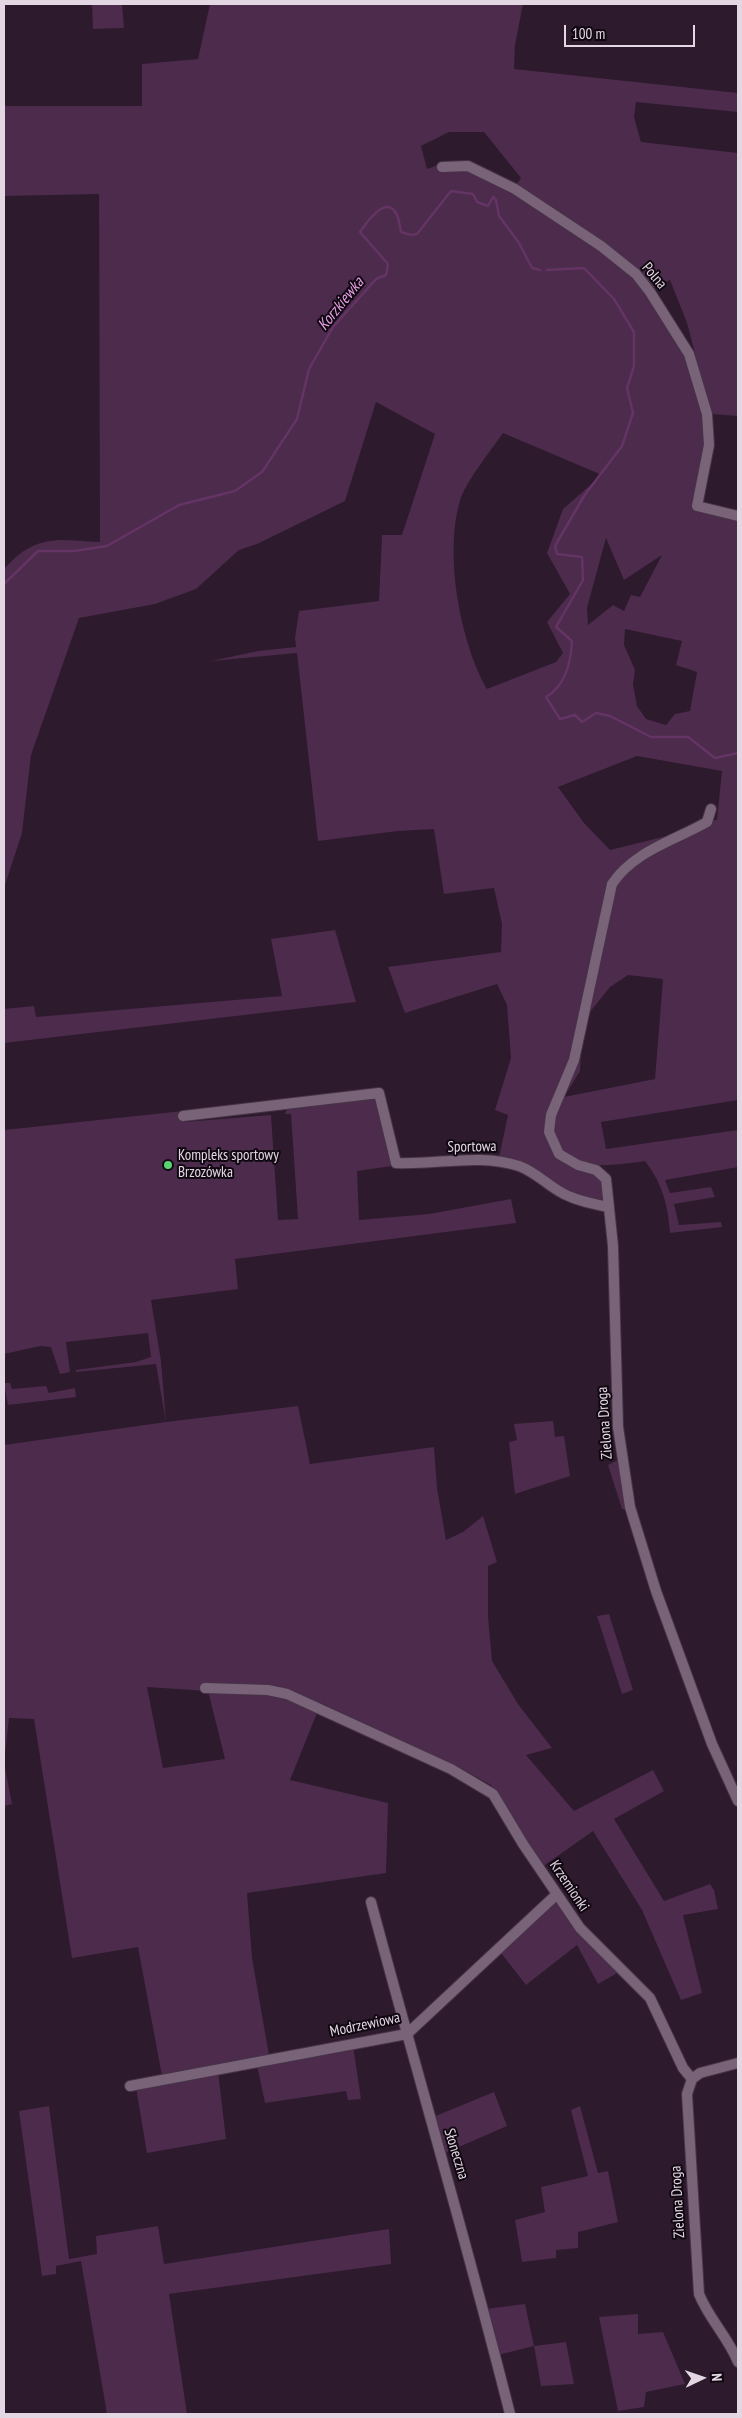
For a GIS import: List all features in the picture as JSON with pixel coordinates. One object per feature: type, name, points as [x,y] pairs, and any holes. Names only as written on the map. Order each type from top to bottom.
[{"type":"street","name":"Polna","points":[[442,167],[468,166],[516,189],[601,246],[636,274],[650,292],[689,354],[707,414],[709,445],[697,506],[738,516]]},
{"type":"street","name":"Zielona Droga","points":[[711,809],[707,822],[637,859],[619,874],[612,884],[574,1060],[552,1115],[549,1132],[559,1154],[578,1165],[596,1170],[606,1179],[613,1246],[618,1427],[630,1507],[656,1591],[712,1744],[738,1800]]},
{"type":"street","name":"Sportowa","points":[[183,1116],[379,1093],[396,1163],[422,1164],[483,1159],[502,1162],[533,1173],[564,1194],[580,1201],[608,1207]]},
{"type":"street","name":"Krzemionki","points":[[205,1688],[268,1690],[287,1694],[451,1768],[493,1794],[556,1894],[580,1928],[650,1998],[683,2068],[692,2079]]},
{"type":"street","name":"Modrzewiowa","points":[[130,2086],[407,2034],[556,1894]]},
{"type":"street","name":"Słoneczna","points":[[372,1902],[447,2173],[510,2414]]},
{"type":"street","points":[[692,2079],[700,2074],[738,2064]]},
{"type":"street","name":"Zielona Droga","points":[[692,2079],[687,2094],[699,2294],[706,2311],[732,2345],[738,2362]]},
{"type":"shaded area","points":[[92,4],[122,4],[124,28],[93,29]]},
{"type":"shaded area","points":[[210,4],[523,4],[515,45],[514,69],[738,93],[738,112],[636,102],[634,117],[641,142],[738,153],[738,416],[711,414],[687,323],[670,280],[652,288],[609,247],[516,185],[521,178],[484,132],[449,132],[421,146],[427,169],[438,165],[440,171],[468,169],[515,193],[600,249],[633,276],[647,293],[674,334],[689,363],[706,425],[707,442],[692,505],[700,512],[738,518],[738,1100],[601,1122],[606,1149],[738,1130],[738,1167],[665,1180],[670,1193],[711,1187],[715,1197],[674,1204],[679,1225],[721,1222],[722,1227],[670,1233],[668,1213],[660,1186],[645,1161],[602,1165],[588,1164],[576,1160],[565,1154],[557,1143],[551,1128],[546,1126],[551,1145],[559,1156],[576,1167],[592,1171],[601,1177],[606,1195],[601,1200],[580,1196],[571,1192],[523,1163],[499,1158],[508,1115],[495,1110],[511,1058],[507,1005],[497,984],[405,1013],[388,967],[501,952],[502,924],[494,888],[444,894],[434,829],[398,831],[318,841],[297,653],[211,661],[258,651],[296,647],[295,638],[299,611],[379,601],[382,535],[402,535],[435,434],[376,402],[345,501],[257,544],[239,550],[196,589],[155,604],[79,618],[31,755],[22,833],[4,888],[4,569],[15,558],[36,544],[58,540],[100,542],[99,194],[4,196],[4,106],[142,106],[142,64],[198,59]],"holes":[[[503,433],[602,475],[563,509],[547,553],[570,594],[547,622],[563,653],[556,662],[487,689],[477,670],[462,623],[454,571],[455,522],[460,501],[472,476]],[[606,538],[624,580],[662,555],[640,597],[631,595],[624,611],[613,605],[588,625],[587,608]],[[625,629],[682,641],[676,665],[697,672],[690,711],[675,714],[666,725],[646,719],[637,706],[633,685],[635,670],[624,645]],[[637,756],[722,771],[717,820],[704,821],[667,836],[610,850],[584,823],[558,787]],[[628,975],[663,979],[655,1079],[564,1097],[580,1071],[582,1031],[590,1012],[610,987]]]},
{"type":"shaded area","points":[[335,930],[356,1002],[4,1043],[4,1009],[34,1006],[36,1017],[282,996],[271,939]]},
{"type":"shaded area","points":[[375,1097],[392,1166],[357,1171],[359,1220],[429,1214],[511,1199],[516,1223],[235,1259],[238,1289],[151,1300],[161,1361],[166,1422],[156,1364],[76,1372],[76,1370],[136,1362],[151,1357],[148,1333],[66,1342],[70,1372],[60,1374],[51,1347],[40,1346],[4,1354],[4,1130],[183,1111],[184,1122],[271,1115],[278,1220],[298,1219],[291,1114],[285,1114],[287,1108]]},
{"type":"shaded area","points":[[4,1383],[10,1383],[12,1389],[46,1386],[49,1393],[75,1388],[76,1397],[8,1405]]},
{"type":"shaded area","points":[[298,1406],[310,1464],[434,1447],[437,1488],[446,1540],[463,1532],[483,1516],[497,1562],[488,1566],[488,1616],[492,1661],[518,1704],[552,1748],[526,1755],[574,1811],[653,1770],[664,1791],[614,1819],[664,1901],[710,1884],[714,1890],[718,1909],[683,1915],[702,1993],[681,2000],[642,1910],[593,1831],[542,1867],[491,1785],[466,1771],[321,1703],[290,1780],[388,1803],[386,1873],[247,1893],[252,1958],[269,2055],[162,2076],[138,1947],[72,1958],[34,1719],[9,1718],[4,1763],[4,1445]],"holes":[[[147,1687],[208,1691],[225,1759],[163,1768]]]},
{"type":"shaded area","points":[[553,1421],[555,1437],[564,1436],[570,1476],[515,1494],[509,1442],[517,1440],[514,1424]]},
{"type":"shaded area","points":[[618,1460],[627,1509],[622,1509],[608,1465]]},
{"type":"shaded area","points":[[609,1614],[633,1690],[622,1694],[597,1616]]},
{"type":"shaded area","points":[[4,1763],[12,1804],[4,1806]]},
{"type":"shaded area","points":[[555,1899],[619,1972],[598,1984],[577,1945],[526,1985],[501,1953]]},
{"type":"shaded area","points":[[353,2046],[361,2099],[348,2100],[346,2091],[265,2103],[257,2065]]},
{"type":"shaded area","points":[[218,2072],[226,2139],[147,2153],[136,2088]]},
{"type":"shaded area","points":[[494,2092],[507,2126],[445,2153],[433,2117]]},
{"type":"shaded area","points":[[49,2106],[69,2259],[97,2254],[96,2236],[158,2226],[164,2264],[389,2229],[391,2264],[169,2294],[187,2414],[107,2414],[81,2261],[56,2266],[56,2274],[42,2276],[19,2111]]},
{"type":"shaded area","points":[[580,2106],[598,2173],[608,2171],[618,2222],[578,2232],[578,2248],[556,2250],[556,2258],[522,2262],[515,2220],[545,2212],[541,2187],[588,2176],[571,2110]]},
{"type":"shaded area","points":[[525,2304],[534,2346],[498,2355],[486,2309]]},
{"type":"shaded area","points":[[638,2314],[638,2334],[663,2332],[685,2384],[646,2392],[644,2407],[618,2411],[599,2317]]},
{"type":"shaded area","points":[[566,2342],[574,2384],[541,2386],[534,2346]]},
{"type":"waterway","name":"Korzkiewka","points":[[4,584],[38,551],[74,551],[107,546],[179,505],[235,491],[262,472],[297,419],[309,369],[333,327],[376,279],[386,275],[388,264],[360,232],[367,222],[382,208],[388,207],[393,209],[398,217],[401,232],[411,235],[417,234],[451,191],[473,194],[477,202],[488,206],[493,197],[496,200],[499,216],[519,243],[532,268],[540,270]]},
{"type":"waterway","name":"Korzkiewka","points":[[547,270],[584,268],[614,299],[634,332],[634,366],[627,388],[633,413],[622,446],[584,496],[555,546],[557,554],[582,557],[583,580],[556,627],[572,641],[566,673],[558,687],[546,697],[560,719],[575,715],[582,722],[596,713],[610,716],[651,737],[688,737],[715,758],[738,753]]},
{"type":"place","name":"Kompleks sportowy Brzozówka","points":[[168,1165]]}]
